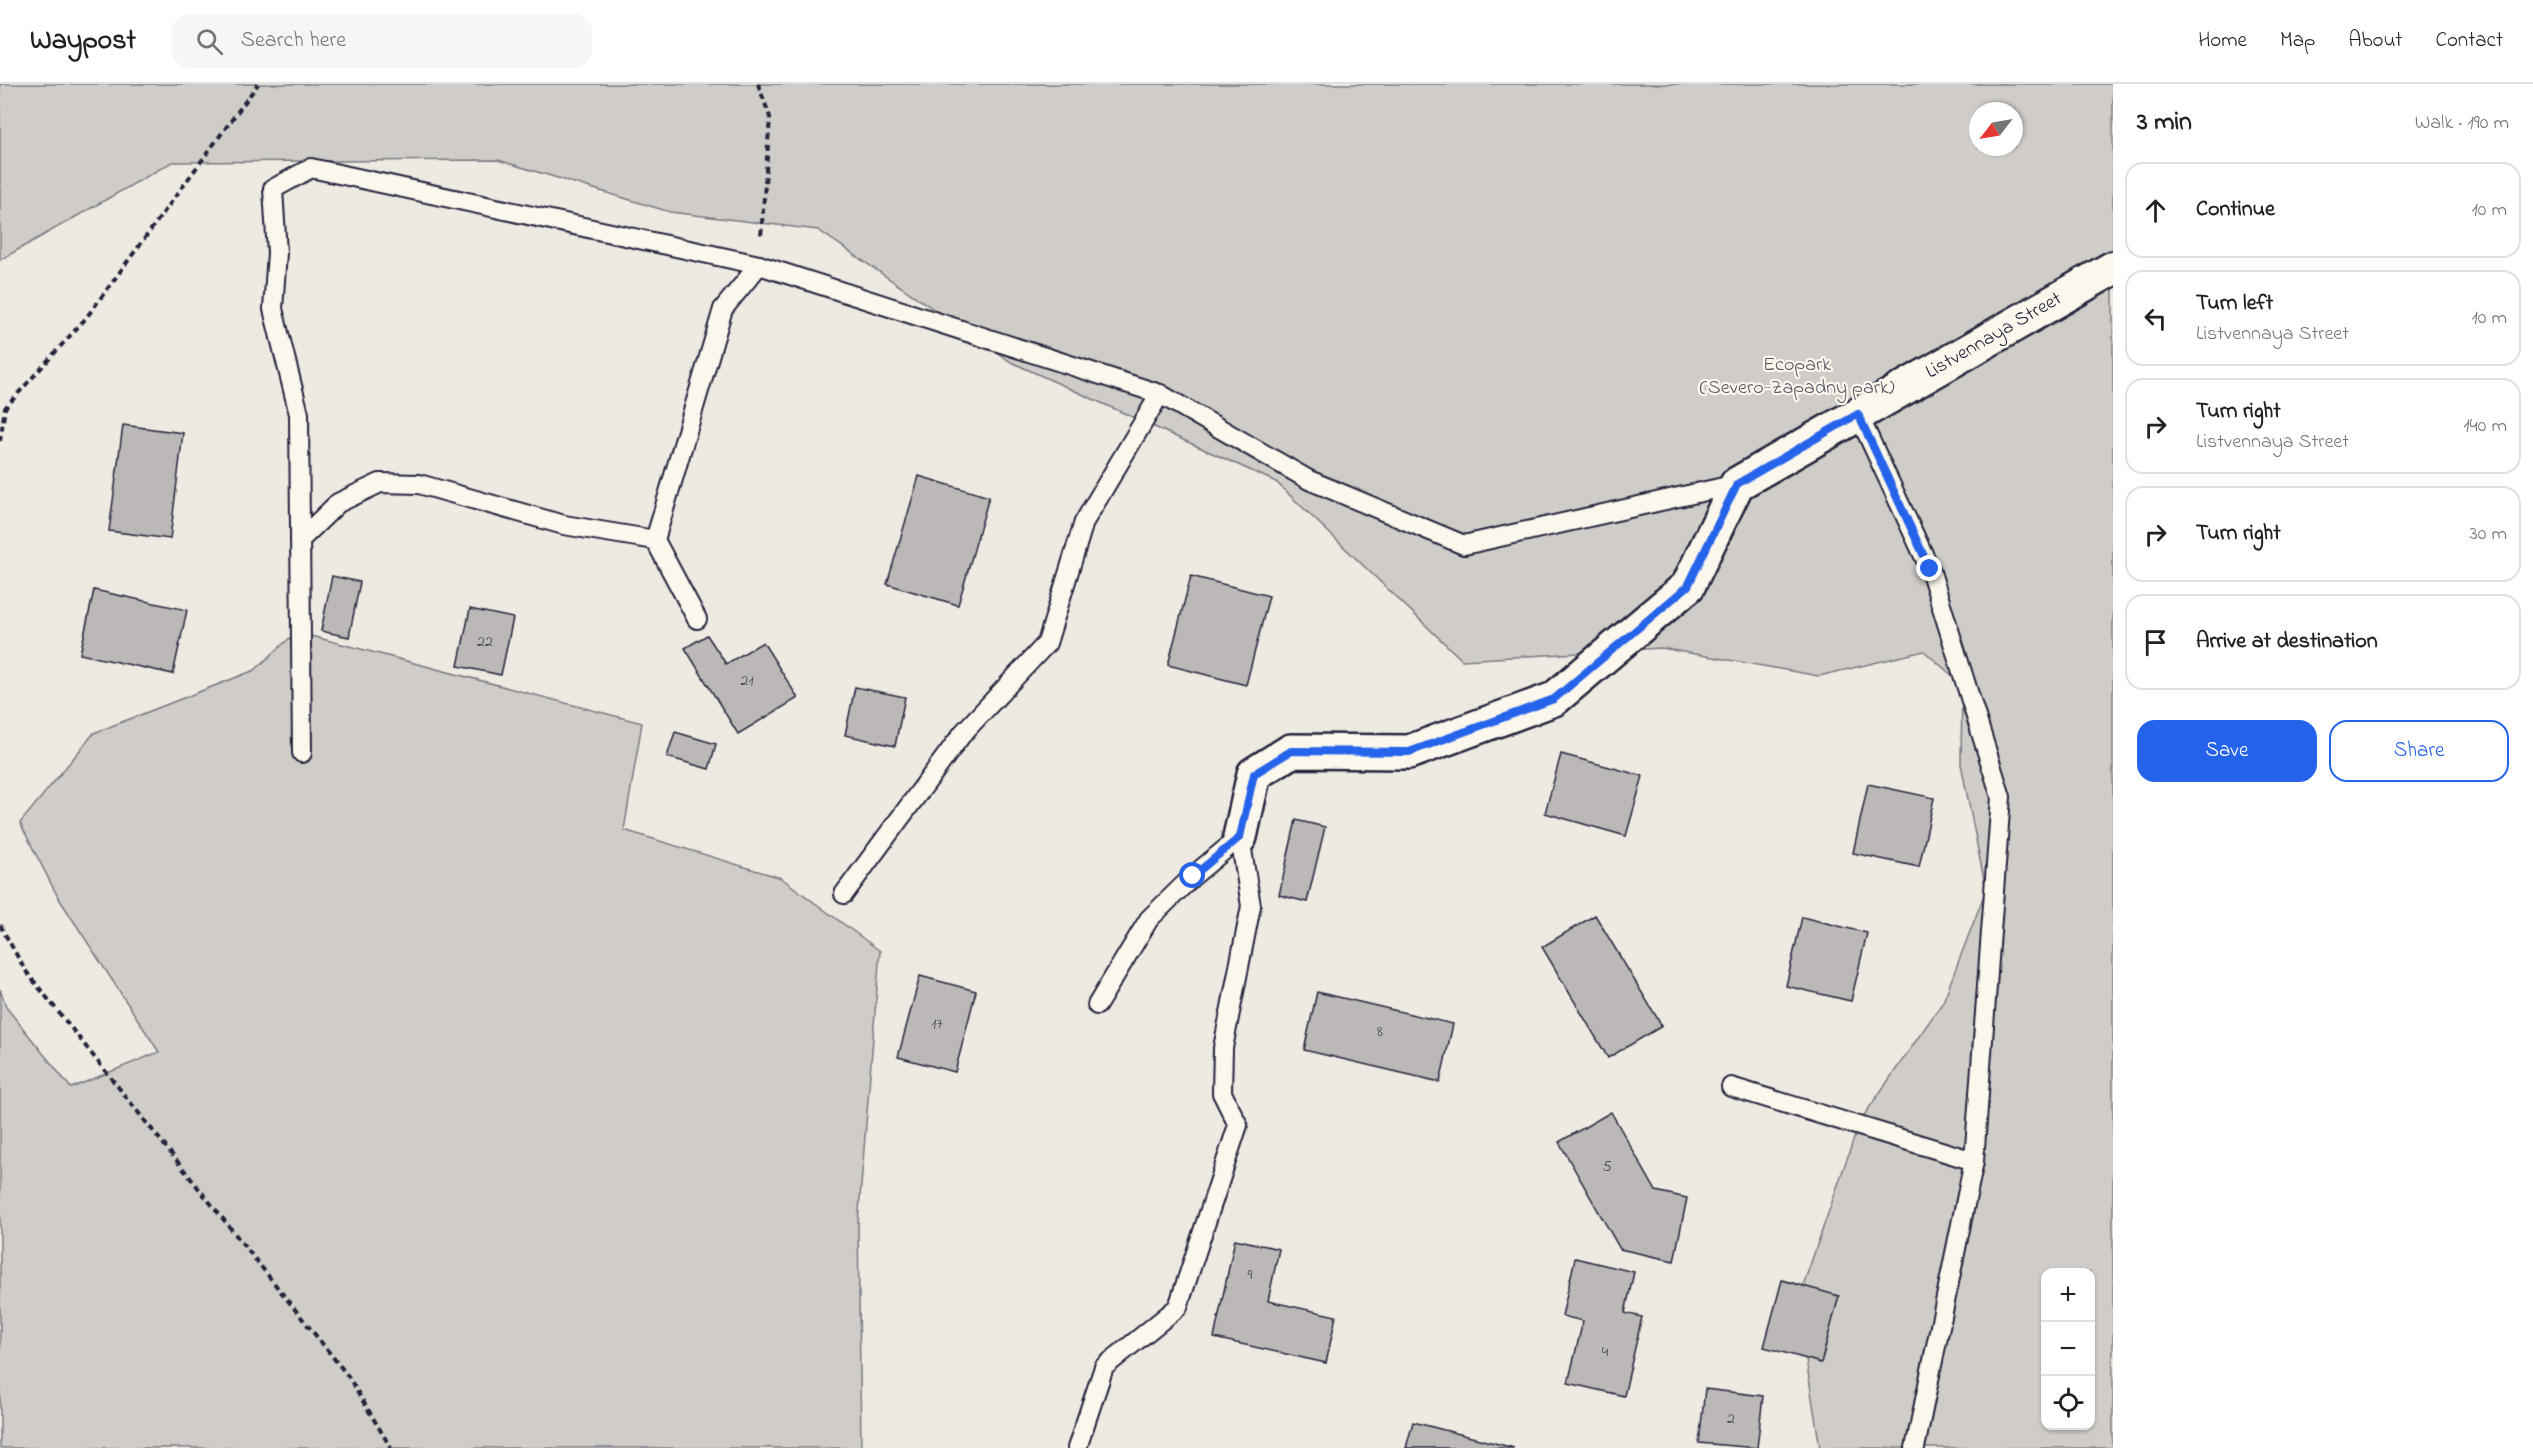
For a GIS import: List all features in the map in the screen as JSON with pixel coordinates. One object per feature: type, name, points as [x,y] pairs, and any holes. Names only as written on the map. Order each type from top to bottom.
[{"type":"street","name":"Listvennaya Street","points":[[1737,484],[2113,268]]},
{"type":"street","points":[[1240,837],[1254,774],[1291,751],[1409,752],[1554,699],[1688,586],[1737,484]]},
{"type":"lane","points":[[302,753],[299,414],[273,309],[277,253],[273,189],[311,168],[759,265],[1160,394],[1309,480],[1464,545],[1737,484]]},
{"type":"lane","points":[[697,619],[655,540],[723,309],[759,265]]},
{"type":"lane","points":[[844,894],[963,733],[1047,643],[1084,522],[1160,394]]},
{"type":"lane","points":[[1858,414],[1930,569],[2001,797],[1974,1161],[1915,1448]]},
{"type":"lane","points":[[300,540],[338,503],[380,483],[419,484],[564,525],[655,540]]},
{"type":"lane","points":[[1096,1005],[1149,919],[1193,876],[1240,837]]},
{"type":"lane","points":[[1077,1448],[1104,1367],[1178,1307],[1238,1125],[1222,1093],[1223,1048],[1251,906],[1240,837]]},
{"type":"lane","points":[[1731,1087],[1974,1161]]},
{"type":"path","points":[[0,441],[4,408],[86,318],[258,84]]},
{"type":"path","points":[[758,84],[770,117],[759,265]]},
{"type":"path","points":[[0,925],[24,970],[348,1376],[391,1448]]},
{"type":"green space","name":"Ecopark (Severo-Zapadny park)","points":[[0,84],[2113,84],[2113,1448],[1820,1448],[1797,1303],[1860,1121],[1943,1002],[1986,890],[1961,764],[1962,684],[1924,651],[1819,676],[1661,648],[1462,660],[1276,482],[1011,362],[818,230],[670,212],[498,160],[172,162],[0,260]]},
{"type":"green space","points":[[296,632],[642,723],[624,830],[781,878],[880,951],[858,1223],[861,1448],[0,1448],[0,989],[6,1007],[71,1088],[159,1052],[58,897],[20,823],[94,733],[255,670]]},
{"type":"building","points":[[123,425],[183,433],[170,539],[109,531]]},
{"type":"building","points":[[919,476],[989,497],[958,605],[887,584]]},
{"type":"building","points":[[332,576],[360,582],[349,637],[321,631]]},
{"type":"building","points":[[1191,576],[1269,596],[1246,685],[1168,665]]},
{"type":"building","points":[[94,590],[187,610],[173,674],[80,654]]},
{"type":"building","points":[[470,609],[513,618],[501,675],[458,666]]},
{"type":"building","points":[[707,635],[726,664],[763,642],[798,698],[738,734],[685,648]]},
{"type":"building","points":[[855,687],[905,697],[895,746],[845,735]]},
{"type":"building","points":[[675,732],[716,744],[709,769],[667,757]]},
{"type":"building","points":[[1561,754],[1643,776],[1626,836],[1545,813]]},
{"type":"building","points":[[1868,784],[1934,798],[1919,867],[1853,853]]},
{"type":"building","points":[[1296,820],[1325,827],[1307,902],[1279,895]]},
{"type":"building","points":[[1595,915],[1662,1026],[1608,1058],[1542,947]]},
{"type":"building","points":[[1802,917],[1867,933],[1851,1001],[1786,986]]},
{"type":"building","points":[[920,976],[976,991],[955,1072],[898,1057]]},
{"type":"building","points":[[1317,992],[1453,1024],[1440,1082],[1304,1050]]},
{"type":"building","points":[[1611,1112],[1656,1191],[1687,1198],[1674,1261],[1620,1249],[1559,1142]]},
{"type":"building","points":[[1235,1239],[1279,1249],[1268,1301],[1336,1316],[1326,1363],[1214,1338]]},
{"type":"building","points":[[1575,1258],[1634,1272],[1625,1313],[1642,1317],[1624,1396],[1568,1383],[1583,1321],[1562,1316]]},
{"type":"building","points":[[1782,1280],[1839,1296],[1821,1363],[1764,1347]]},
{"type":"building","points":[[1705,1389],[1763,1396],[1757,1448],[1699,1443]]},
{"type":"building","points":[[1413,1422],[1514,1448],[1406,1448]]},
{"type":"route","points":[[1193,876],[1240,837],[1254,774],[1291,751],[1409,752],[1554,699],[1688,586],[1737,484],[1858,414],[1930,569]]}]
